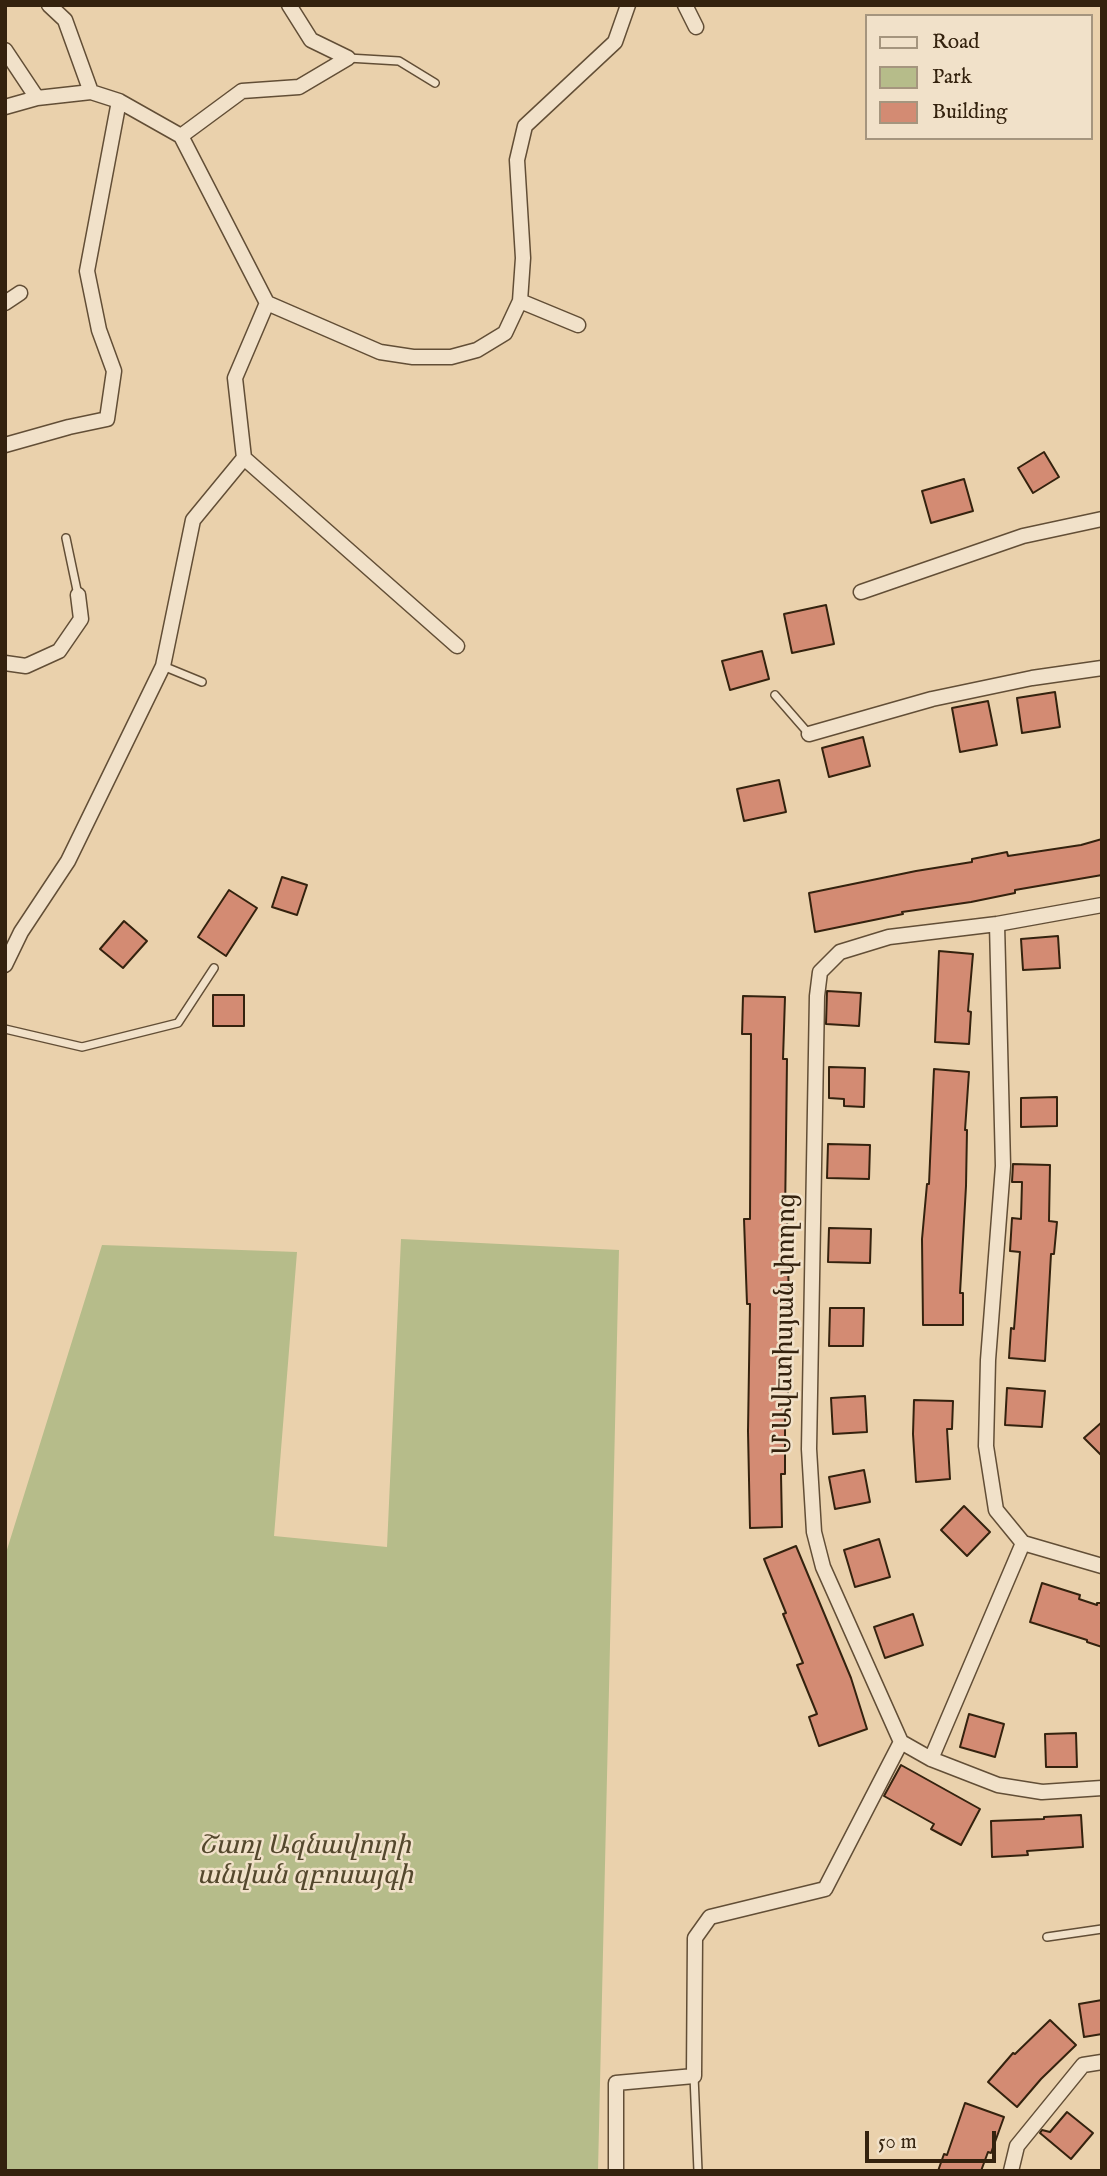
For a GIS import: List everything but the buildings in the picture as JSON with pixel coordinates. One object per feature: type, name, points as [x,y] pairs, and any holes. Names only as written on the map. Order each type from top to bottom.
[{"type":"street","points":[[49,5],[65,20],[90,92]]},
{"type":"street","points":[[289,5],[311,40],[348,58]]},
{"type":"street","points":[[5,107],[37,98],[90,92],[119,102],[181,136],[267,303],[380,352],[413,357],[451,357],[477,350],[505,332],[520,301],[523,258],[517,160],[525,126],[615,42],[628,5]]},
{"type":"street","points":[[685,5],[696,27]]},
{"type":"street","points":[[5,51],[37,98]]},
{"type":"street","points":[[181,136],[242,91],[299,88],[348,58]]},
{"type":"street","points":[[5,445],[107,419],[114,371],[99,330],[87,271],[119,102]]},
{"type":"street","points":[[5,303],[20,293]]},
{"type":"street","points":[[520,301],[578,325]]},
{"type":"street","points":[[267,303],[235,378],[244,458],[457,646]]},
{"type":"street","points":[[5,965],[21,932],[68,861],[163,666],[193,520],[244,458]]},
{"type":"street","points":[[861,592],[1023,536],[1102,519]]},
{"type":"street","points":[[5,663],[26,666],[59,651],[81,619],[78,595]]},
{"type":"street","points":[[809,734],[932,699],[1032,678],[1102,668]]},
{"type":"street","name":"Մ Ավետիսյան փողոց","points":[[901,1742],[823,1567],[814,1532],[809,1448],[817,996],[820,972],[840,953],[889,937],[997,924],[1102,905]]},
{"type":"street","points":[[997,924],[1003,1166],[988,1360],[986,1446],[996,1510],[1023,1543],[1102,1566]]},
{"type":"street","points":[[931,1759],[1023,1543]]},
{"type":"street","points":[[616,2171],[616,2083],[694,2076],[695,1938],[710,1917],[825,1889],[901,1742],[931,1759],[998,1785],[1042,1792],[1102,1788]]},
{"type":"street","points":[[1011,2171],[1017,2146],[1083,2065],[1102,2062]]},
{"type":"lane","points":[[348,58],[399,61],[435,83]]},
{"type":"lane","points":[[66,538],[78,595]]},
{"type":"lane","points":[[163,666],[202,682]]},
{"type":"lane","points":[[775,695],[809,734]]},
{"type":"lane","points":[[5,1029],[82,1047],[178,1023],[214,968]]},
{"type":"lane","points":[[1047,1937],[1102,1929]]},
{"type":"lane","points":[[694,2076],[698,2171]]},
{"type":"green space","name":"Շառլ Ազնավուրի անվան զբոսայգի","points":[[401,1239],[619,1250],[598,2171],[5,2171],[5,1556],[102,1245],[297,1252],[274,1536],[387,1547]]}]
